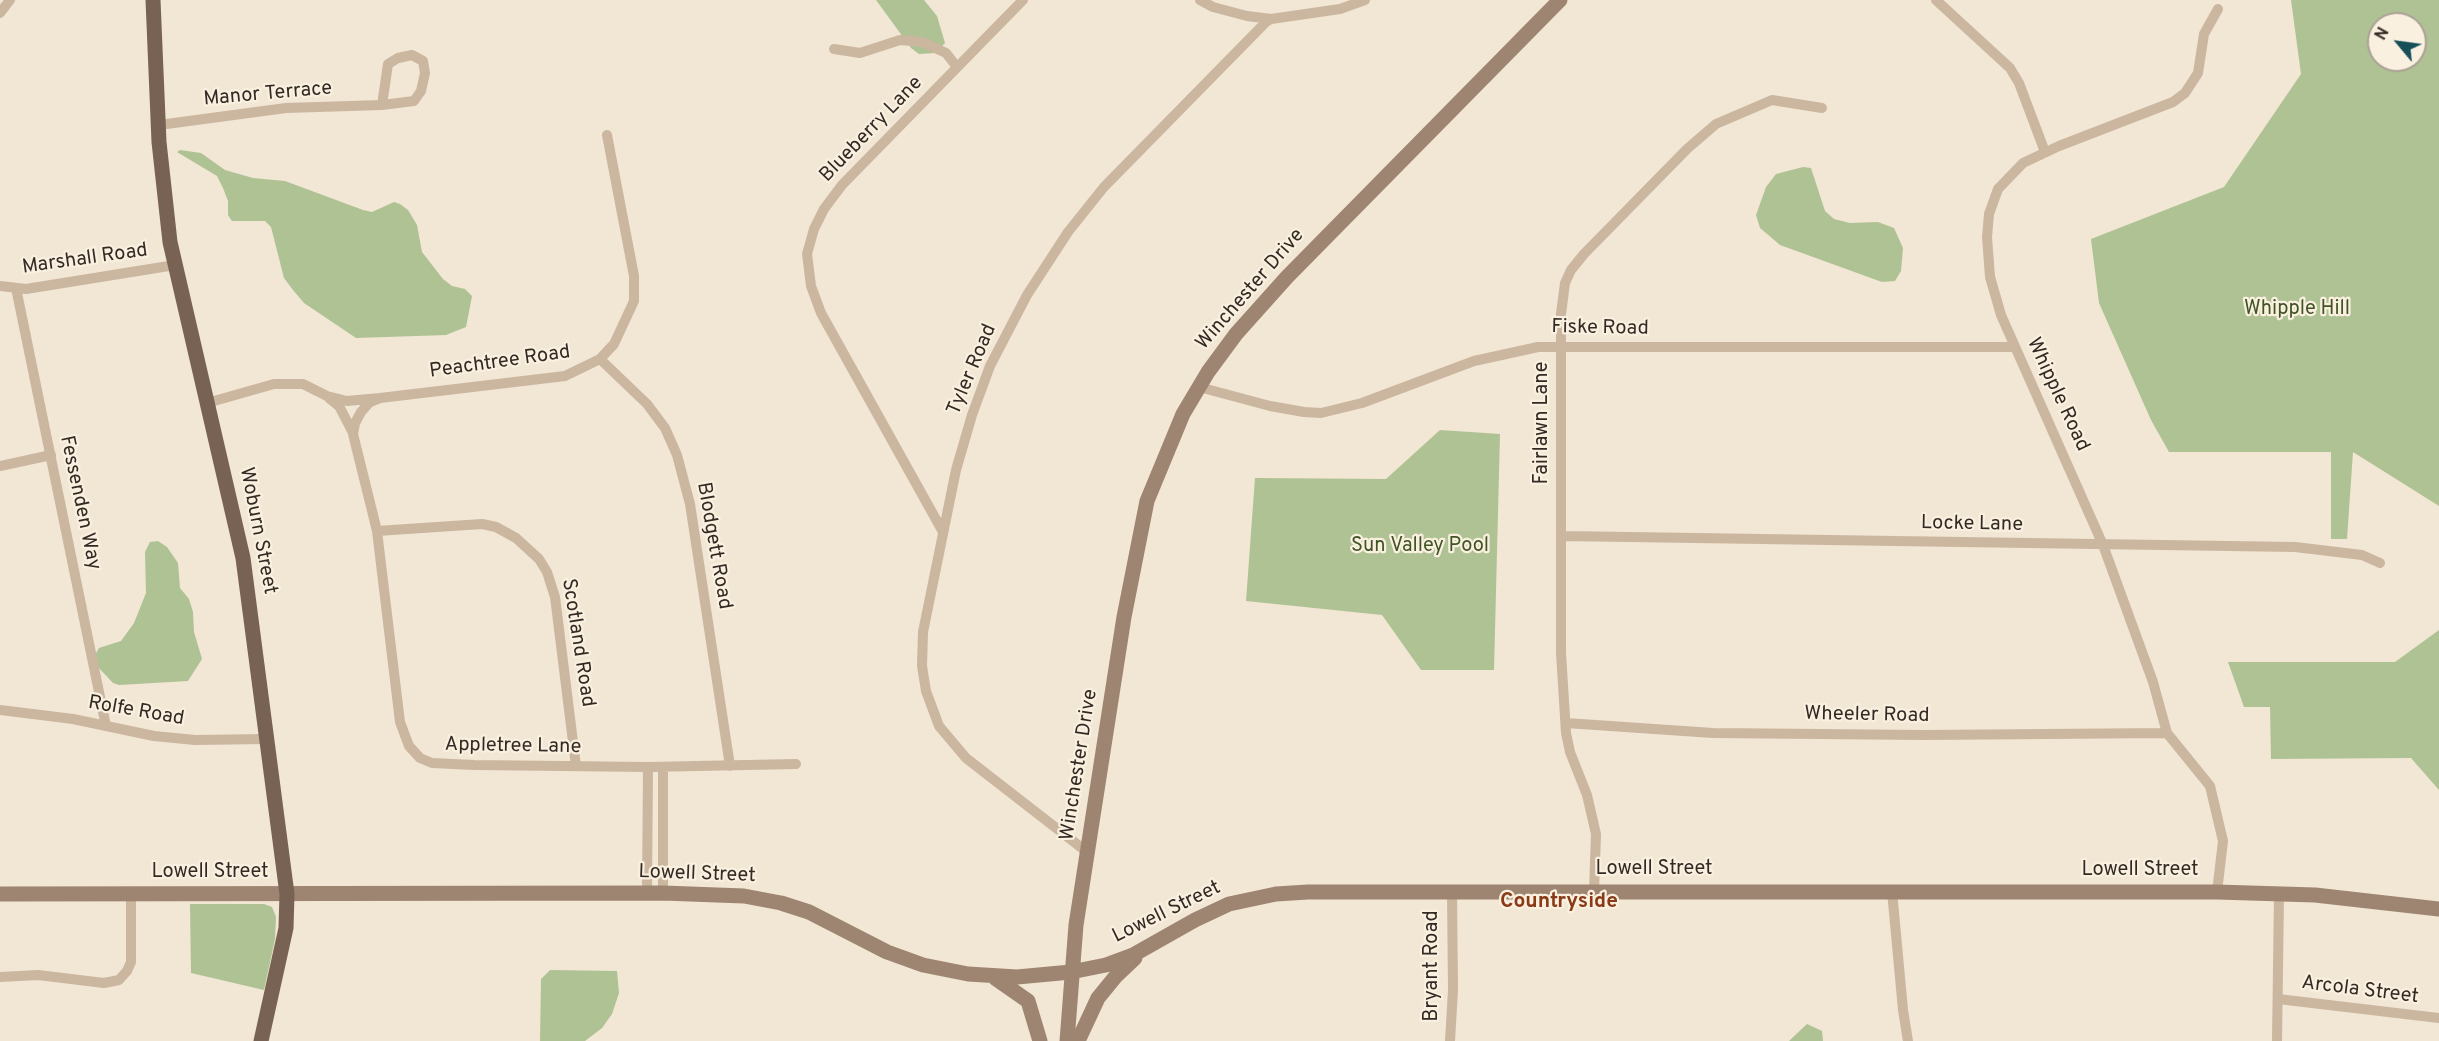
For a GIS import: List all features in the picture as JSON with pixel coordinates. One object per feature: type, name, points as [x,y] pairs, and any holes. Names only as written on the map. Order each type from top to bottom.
[{"type":"main road","name":"Woburn Street","points":[[153,0],[164,195],[175,265],[243,558],[287,894],[286,928],[261,1041]]},
{"type":"main road","name":"Winchester Drive","points":[[1067,1041],[1071,972],[1087,852],[1124,617],[1147,501],[1183,414],[1236,334],[1287,277],[1560,0]]},
{"type":"main road","name":"Lowell Street","points":[[0,894],[663,893],[744,896],[781,903],[817,916],[904,959],[943,970],[992,976],[1032,976],[1071,972],[1126,958],[1229,904],[1276,894],[2217,892],[2314,895],[2439,909]]},
{"type":"main road","points":[[1078,1041],[1092,1009],[1108,985],[1127,964],[1174,931]]},
{"type":"main road","points":[[992,976],[1012,987],[1028,1001],[1040,1041]]},
{"type":"street","points":[[0,13],[10,0]]},
{"type":"street","name":"Blueberry Lane","points":[[943,532],[821,312],[811,286],[807,254],[814,229],[824,209],[842,185],[1023,0]]},
{"type":"street","points":[[1200,0],[1214,7],[1247,16],[1271,19],[1340,9],[1365,0]]},
{"type":"street","points":[[1936,0],[2001,58],[2013,73],[2044,152]]},
{"type":"street","name":"Whipple Road","points":[[2217,892],[2223,841],[2210,786],[2167,733],[2153,682],[2103,545],[2069,463],[2001,315],[1990,277],[1987,250],[1989,214],[1996,193],[2005,179],[2030,159],[2044,152],[2140,116],[2180,98],[2196,78],[2204,34],[2218,9]]},
{"type":"street","name":"Tyler Road","points":[[1087,852],[966,758],[939,726],[926,691],[922,666],[923,632],[956,470],[990,366],[1027,295],[1053,253],[1104,187],[1242,45],[1271,19]]},
{"type":"street","points":[[834,49],[860,53],[900,40],[922,42],[946,53],[957,67]]},
{"type":"street","name":"Manor Terrace","points":[[159,124],[286,108],[382,105],[414,101],[421,91],[425,73],[423,61],[412,55],[398,58],[388,64],[382,105]]},
{"type":"street","name":"Fairlawn Lane","points":[[1594,892],[1596,834],[1587,795],[1570,752],[1561,654],[1562,298],[1571,270],[1698,139],[1726,118],[1768,101],[1785,100],[1822,108]]},
{"type":"street","name":"Peachtree Road","points":[[207,403],[274,384],[303,384],[327,396],[347,401],[380,398],[565,376],[600,359],[614,344],[634,301],[633,266],[607,135]]},
{"type":"street","name":"Marshall Road","points":[[0,286],[26,290],[175,265]]},
{"type":"street","name":"Fessenden Way","points":[[16,288],[106,726]]},
{"type":"street","name":"Fiske Road","points":[[1199,387],[1270,406],[1321,413],[1362,402],[1506,352],[1538,347],[2014,347]]},
{"type":"street","name":"Blodgett Road","points":[[600,359],[647,404],[665,428],[677,455],[690,504],[730,766]]},
{"type":"street","name":"Appletree Lane","points":[[327,396],[339,406],[348,419],[353,434],[377,531],[400,722],[409,746],[420,758],[432,763],[447,765],[663,767],[796,764]]},
{"type":"street","points":[[353,434],[361,411],[370,402],[380,398]]},
{"type":"street","points":[[0,466],[51,455]]},
{"type":"street","name":"Scotland Road","points":[[377,531],[482,524],[496,527],[516,538],[539,559],[547,572],[555,597],[576,766]]},
{"type":"street","name":"Locke Lane","points":[[1562,536],[2295,546],[2362,555],[2380,563]]},
{"type":"street","name":"Rolfe Road","points":[[0,710],[73,719],[154,736],[195,740],[267,739]]},
{"type":"street","name":"Wheeler Road","points":[[1566,723],[1713,733],[1870,735],[2167,733]]},
{"type":"street","points":[[647,894],[648,767]]},
{"type":"street","points":[[663,767],[663,893]]},
{"type":"street","points":[[1892,891],[1908,1041]]},
{"type":"street","name":"Bryant Road","points":[[1450,1041],[1453,990],[1452,892]]},
{"type":"street","points":[[0,977],[38,975],[104,983],[119,980],[126,973],[131,962],[130,894]]},
{"type":"street","points":[[2277,1041],[2279,895]]},
{"type":"street","name":"Arcola Street","points":[[2278,999],[2439,1018]]},
{"type":"green space","points":[[876,0],[924,0],[937,16],[945,43],[935,53],[919,54],[911,48]]},
{"type":"green space","name":"Whipple Hill","points":[[2291,0],[2439,0],[2439,506],[2353,452],[2347,539],[2331,539],[2331,452],[2169,452],[2151,420],[2099,303],[2091,239],[2224,187],[2301,74]]},
{"type":"green space","points":[[180,150],[201,153],[225,170],[253,178],[285,181],[363,210],[372,212],[394,202],[400,204],[408,210],[417,225],[422,252],[443,279],[452,286],[465,289],[472,296],[466,327],[446,335],[356,338],[304,303],[284,278],[271,227],[265,221],[232,221],[228,215],[228,201],[217,176],[177,152]]},
{"type":"green space","points":[[1803,167],[1811,168],[1825,211],[1834,219],[1850,223],[1878,222],[1894,228],[1903,248],[1901,271],[1895,281],[1882,282],[1780,245],[1760,228],[1756,215],[1766,187],[1776,174]]},
{"type":"green space","name":"Sun Valley Pool","points":[[1440,430],[1500,434],[1494,670],[1421,670],[1382,615],[1246,601],[1255,478],[1386,479]]},
{"type":"green space","points":[[158,541],[167,547],[178,563],[180,588],[189,599],[193,612],[194,632],[202,659],[188,681],[119,685],[113,683],[97,666],[95,655],[99,648],[121,641],[134,623],[146,593],[145,552],[150,542]]},
{"type":"green space","points":[[2439,630],[2439,790],[2411,758],[2271,759],[2270,707],[2244,707],[2228,662],[2395,662]]},
{"type":"green space","points":[[190,904],[264,904],[272,907],[276,917],[275,939],[264,990],[191,973]]},
{"type":"green space","points":[[550,970],[617,971],[619,993],[612,1014],[602,1028],[585,1041],[540,1041],[541,979]]},
{"type":"green space","points":[[1807,1024],[1822,1031],[1823,1041],[1789,1041]]},
{"type":"district","name":"Countryside","points":[[1559,903]]}]
